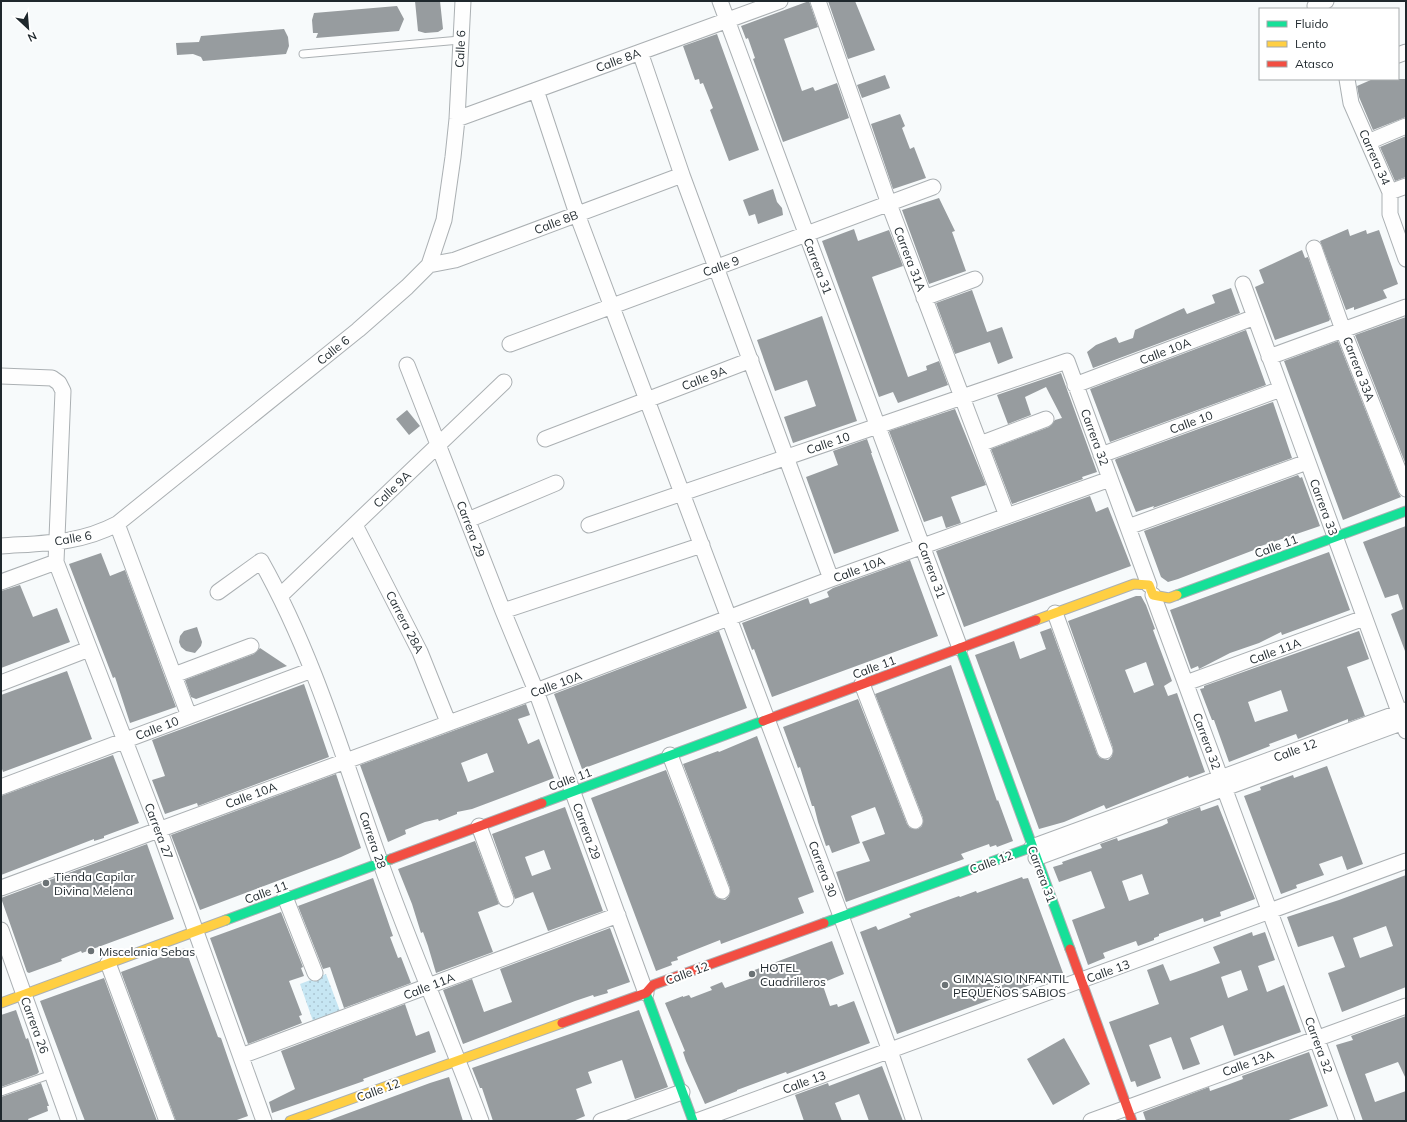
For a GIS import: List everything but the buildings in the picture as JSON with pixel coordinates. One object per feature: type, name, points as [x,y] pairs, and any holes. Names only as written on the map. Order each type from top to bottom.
[{"type":"street","name":"Calle 6","points":[[1,546],[56,542],[83,538],[99,533],[117,524],[358,330],[407,287],[429,265],[444,220],[457,119],[463,1]]},
{"type":"street","name":"Carrera 31","points":[[720,1],[923,546],[1033,855],[1081,981],[1129,1114]]},
{"type":"street","name":"Calle 8A","points":[[457,119],[780,1]]},
{"type":"street","name":"Carrera 31A","points":[[818,1],[889,204],[1007,516]]},
{"type":"street","points":[[640,52],[682,175],[831,579]]},
{"type":"street","name":"Carrera 34","points":[[1347,80],[1351,104],[1390,192],[1390,214],[1406,259]]},
{"type":"street","name":"Carrera 30","points":[[536,90],[578,214],[612,307],[844,925],[914,1121]]},
{"type":"street","points":[[1368,142],[1406,126]]},
{"type":"street","name":"Calle 8B","points":[[429,265],[454,260],[682,175]]},
{"type":"street","points":[[1390,192],[1406,186]]},
{"type":"street","name":"Calle 9","points":[[510,344],[932,187]]},
{"type":"street","name":"Carrera 33A","points":[[1314,248],[1344,330],[1406,489]]},
{"type":"street","points":[[924,298],[975,279]]},
{"type":"street","name":"Carrera 33","points":[[1243,284],[1364,618],[1404,719]]},
{"type":"street","points":[[1269,357],[1406,307]]},
{"type":"street","name":"Calle 10A","points":[[1075,385],[1255,318]]},
{"type":"street","name":"Calle 9A","points":[[545,438],[751,360]]},
{"type":"street","name":"Calle 10","points":[[589,525],[1067,361]]},
{"type":"street","name":"Carrera 32","points":[[1067,361],[1347,1121]]},
{"type":"street","name":"Carrera 29","points":[[407,365],[503,611],[536,691],[618,915],[652,994],[682,1092],[693,1121]]},
{"type":"street","name":"Carrera 27","points":[[1,376],[52,378],[59,382],[63,391],[56,562],[159,829],[264,1121]]},
{"type":"street","name":"Calle 9A","points":[[281,595],[504,382]]},
{"type":"street","name":"Calle 10","points":[[1101,455],[1281,389]]},
{"type":"street","points":[[980,444],[1046,419]]},
{"type":"street","points":[[1128,527],[1308,462]]},
{"type":"street","name":"Calle 10A","points":[[1,888],[448,722],[536,691],[831,579],[1110,479]]},
{"type":"street","points":[[468,520],[556,483]]},
{"type":"street","name":"Calle 11","points":[[1,1003],[1134,584],[1169,598],[1406,511]]},
{"type":"street","points":[[117,524],[189,716]]},
{"type":"street","name":"Carrera 28A","points":[[355,524],[420,652],[448,722]]},
{"type":"street","points":[[503,611],[702,545]]},
{"type":"street","name":"Carrera 28","points":[[218,592],[261,561],[281,595],[312,670],[346,760],[381,862],[481,1121]]},
{"type":"street","points":[[1,582],[56,562]]},
{"type":"street","points":[[1055,613],[1105,752]]},
{"type":"street","name":"Calle 11A","points":[[1186,683],[1364,618]]},
{"type":"street","points":[[174,674],[251,646]]},
{"type":"street","points":[[1,683],[90,649]]},
{"type":"street","name":"Calle 10","points":[[1,787],[312,670]]},
{"type":"street","points":[[862,684],[915,821]]},
{"type":"street","name":"Calle 12","points":[[290,1121],[652,994],[653,985],[844,925],[1222,783],[1404,719]]},
{"type":"street","points":[[670,755],[722,891]]},
{"type":"street","points":[[479,826],[506,899]]},
{"type":"street","name":"Calle 13","points":[[697,1121],[1406,861]]},
{"type":"street","points":[[286,897],[315,973]]},
{"type":"street","name":"Calle 11A","points":[[241,1056],[618,915]]},
{"type":"street","name":"Carrera 26","points":[[1,930],[69,1121]]},
{"type":"street","points":[[108,963],[167,1121]]},
{"type":"street","name":"Calle 13A","points":[[1091,1121],[1129,1114],[1316,1038],[1406,1006]]},
{"type":"street","points":[[601,1121],[682,1092]]},
{"type":"lane","points":[[303,54],[460,40]]},
{"type":"lane","points":[[1,1092],[52,1074]]},
{"type":"shaded area","points":[[326,974],[340,1011],[313,1021],[300,984]]},
{"type":"traffic: fast","points":[[1177,595],[1406,511]]},
{"type":"traffic: fast","points":[[960,648],[1070,949]]},
{"type":"traffic: fast","points":[[542,803],[763,721]]},
{"type":"traffic: fast","points":[[824,923],[1032,847]]},
{"type":"traffic: fast","points":[[226,920],[391,859]]},
{"type":"traffic: fast","points":[[646,993],[693,1121]]},
{"type":"traffic: slow","points":[[1036,620],[1134,584],[1149,585],[1153,595],[1169,598],[1177,595]]},
{"type":"traffic: slow","points":[[1,1003],[226,920]]},
{"type":"traffic: slow","points":[[290,1121],[562,1023]]},
{"type":"traffic: jam","points":[[763,721],[1036,620]]},
{"type":"traffic: jam","points":[[391,859],[542,803]]},
{"type":"traffic: jam","points":[[562,1023],[646,993],[653,985],[824,923]]},
{"type":"traffic: jam","points":[[1070,949],[1132,1121]]},
{"type":"place","name":"Tienda Capilar Divina Melena","points":[[46,883]]},
{"type":"place","name":"Miscelania Sebas","points":[[91,951]]},
{"type":"place","name":"HOTEL Cuadrilleros","points":[[752,974]]},
{"type":"place","name":"GIMNASIO INFANTIL PEQUEÑOS SABIOS","points":[[945,985]]}]
